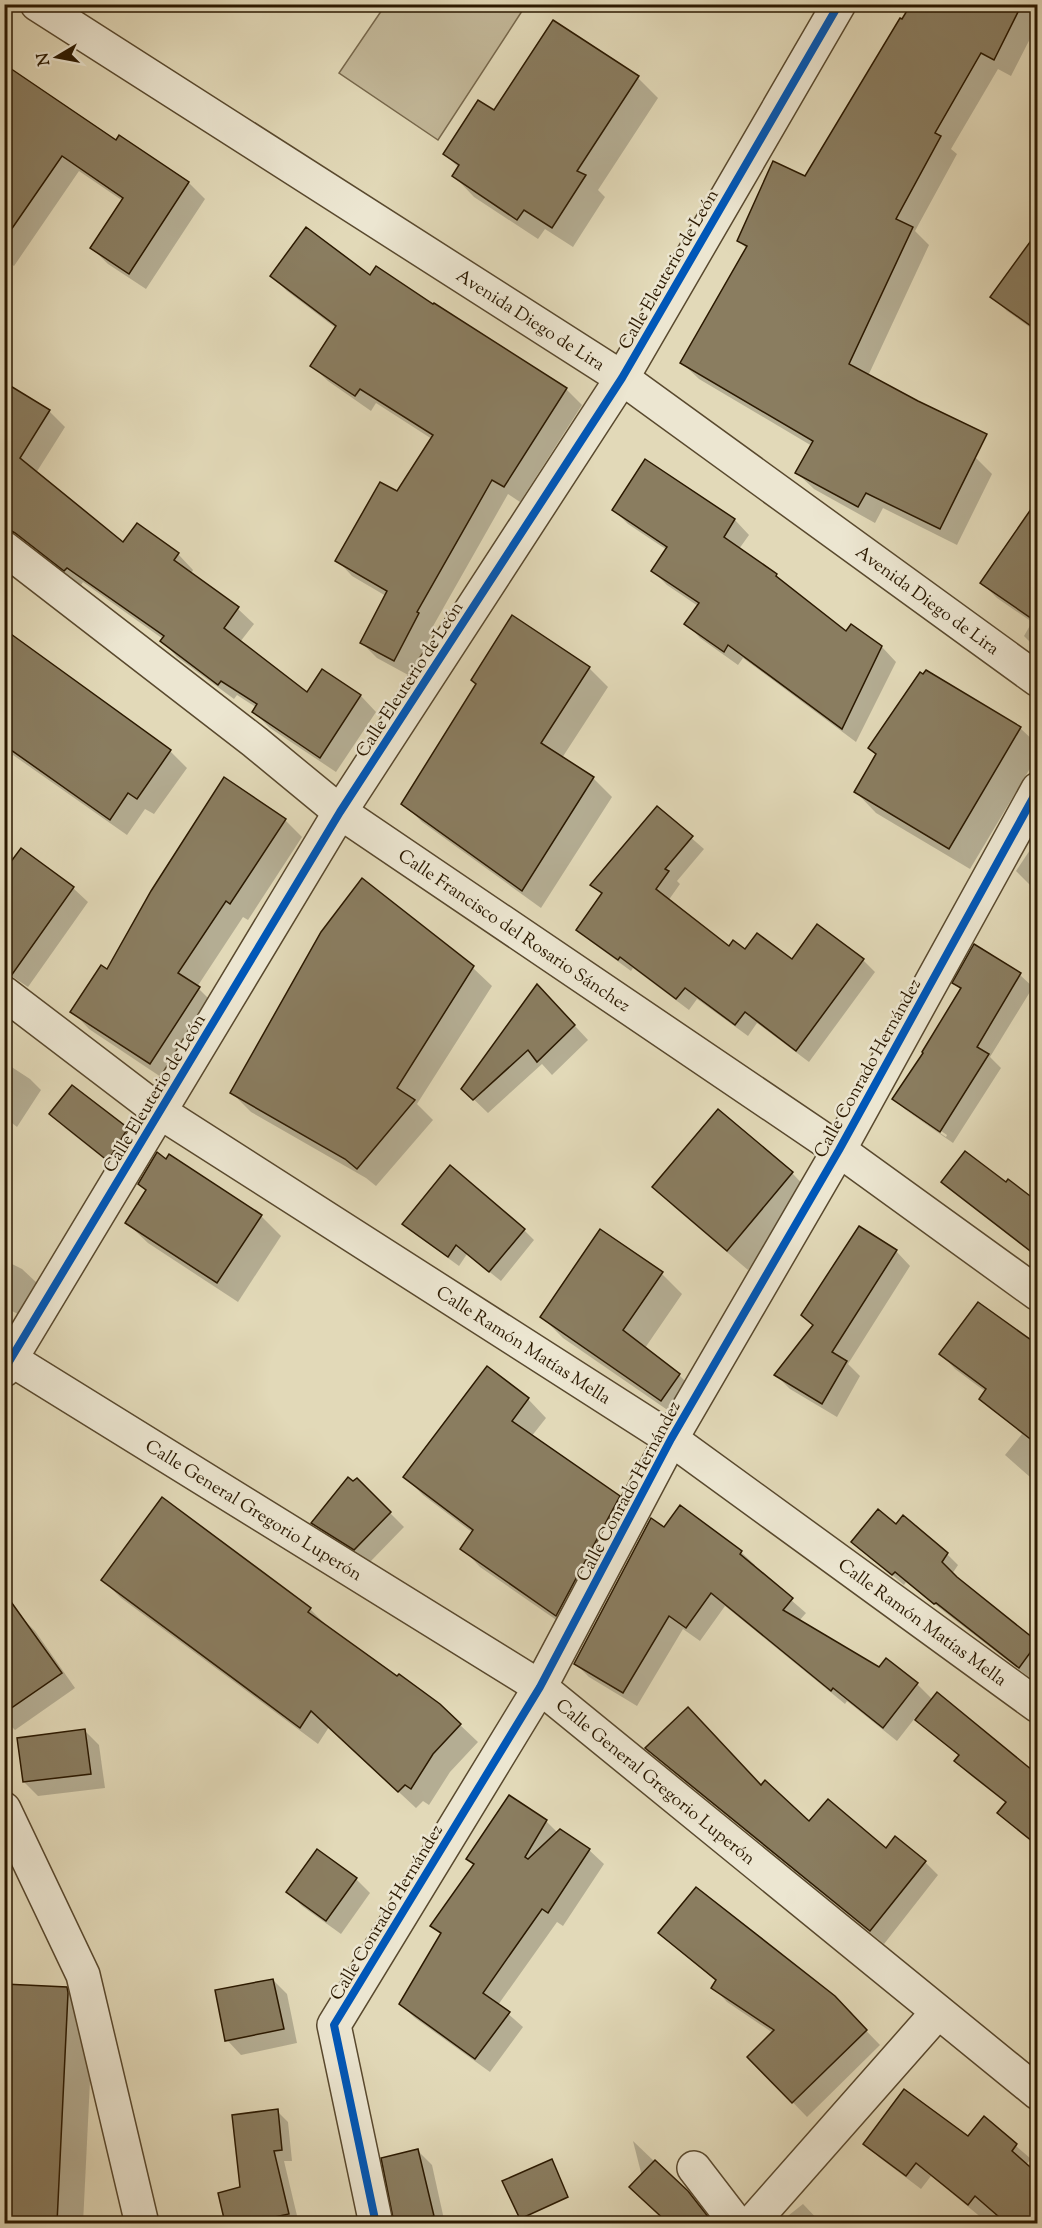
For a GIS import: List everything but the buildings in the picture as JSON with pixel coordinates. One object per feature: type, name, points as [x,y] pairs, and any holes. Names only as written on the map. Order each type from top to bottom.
[{"type":"street","name":"Avenida Diego de Lira","points":[[37,4],[622,378],[1038,680]]},
{"type":"street","name":"Calle Eleuterio de León","points":[[7,1361],[160,1113],[340,812],[622,378],[839,4]]},
{"type":"street","name":"Calle Francisco del Rosario Sánchez","points":[[4,548],[255,742],[340,812],[839,1150],[1038,1294]]},
{"type":"street","name":"Calle Conrado Hernández","points":[[376,2223],[334,2025],[540,1687],[671,1439],[839,1150],[1038,789]]},
{"type":"street","name":"Calle Ramón Matías Mella","points":[[4,993],[160,1113],[671,1439],[1038,1706]]},
{"type":"street","name":"Calle General Gregorio Luperón","points":[[7,1361],[540,1687],[1038,2093]]},
{"type":"street","points":[[4,1809],[83,1975],[142,2223]]},
{"type":"street","points":[[751,2223],[938,2012]]},
{"type":"street","points":[[694,2168],[737,2223]]},
{"type":"shaded area","points":[[386,4],[526,5],[438,140],[339,73]]},
{"type":"cycle path","points":[[4,1370],[340,812],[622,378],[839,4]]},
{"type":"cycle path","points":[[376,2224],[334,2025],[540,1687],[671,1439],[839,1150],[1038,789]]}]
